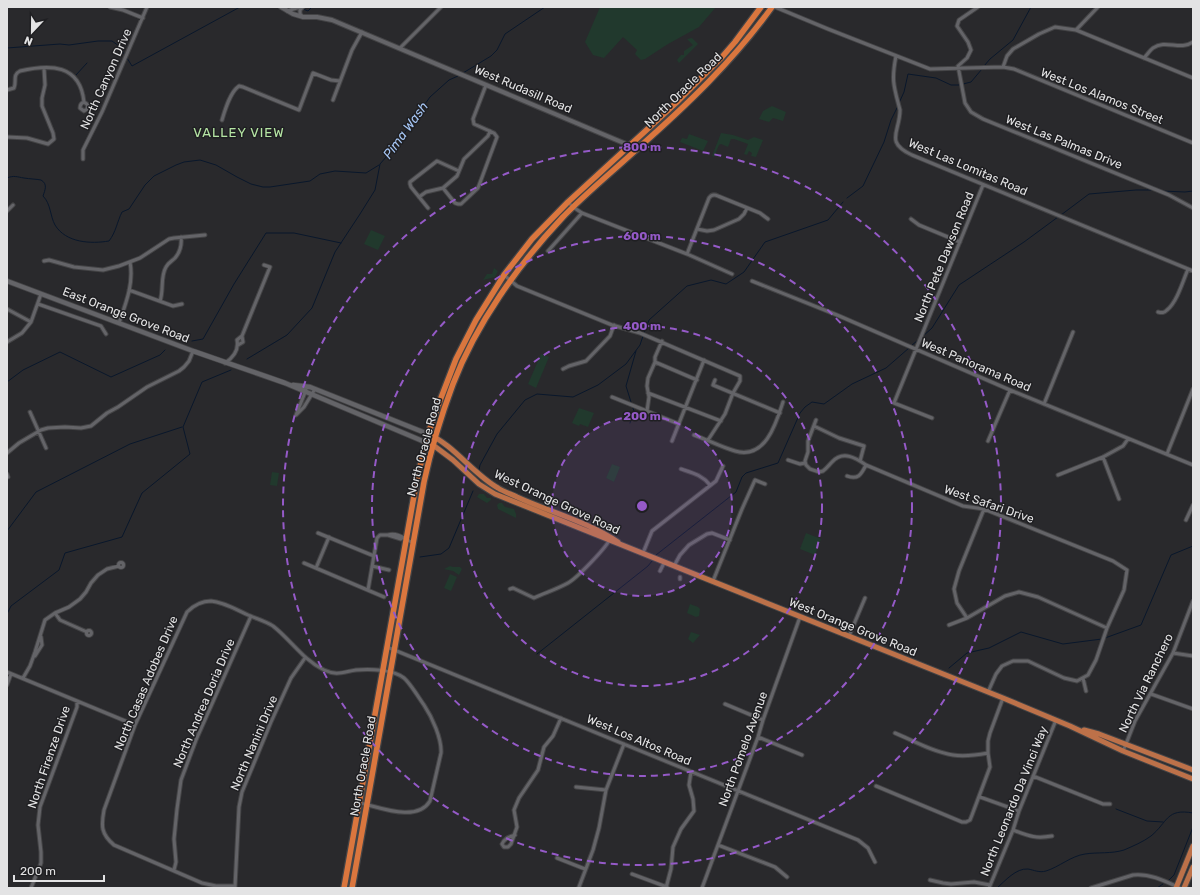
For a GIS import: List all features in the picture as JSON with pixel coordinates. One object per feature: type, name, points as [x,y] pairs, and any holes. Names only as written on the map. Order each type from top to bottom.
[{"type":"highway","name":"North Oracle Road","points":[[344,888],[387,647],[404,539],[428,434],[456,359],[476,320],[504,275],[532,239],[568,202],[689,91],[735,42],[761,7]]},
{"type":"highway","name":"North Oracle Road","points":[[352,888],[419,507],[435,437],[463,361],[482,325],[510,281],[541,242],[573,207],[695,96],[734,54],[772,7]]},
{"type":"highway","points":[[689,91],[695,96]]},
{"type":"main road","name":"East Orange Grove Road","points":[[7,280],[238,367]]},
{"type":"main road","name":"West Orange Grove Road","points":[[238,367],[285,383],[306,389],[314,389],[435,437],[482,478],[498,488],[628,548],[1003,698],[1070,726],[1122,751],[1193,779]]},
{"type":"main road","name":"West Orange Grove Road","points":[[306,389],[312,394],[433,445],[453,460],[478,484],[495,494],[610,539]]},
{"type":"main road","name":"West Orange Grove Road","points":[[1070,726],[1099,734],[1193,770]]},
{"type":"main road","points":[[1178,888],[1193,846]]},
{"type":"main road","points":[[1184,888],[1193,867]]},
{"type":"street","points":[[110,7],[122,8],[143,18]]},
{"type":"street","name":"North Canyon Drive","points":[[83,159],[83,150],[102,112],[147,7]]},
{"type":"street","name":"West Rudasill Road","points":[[281,7],[293,14],[303,17],[317,17],[332,20],[638,148]]},
{"type":"street","points":[[287,11],[300,7]]},
{"type":"street","points":[[303,7],[300,10],[300,14],[303,17]]},
{"type":"street","points":[[400,48],[441,7]]},
{"type":"street","points":[[776,7],[896,56]]},
{"type":"street","points":[[958,69],[959,64],[967,58],[971,50],[968,42],[957,26],[959,20],[978,7]]},
{"type":"street","points":[[1076,30],[1098,7]]},
{"type":"street","points":[[1003,67],[1007,56],[1013,49],[1039,34],[1055,28],[1076,30],[1193,78]]},
{"type":"street","points":[[333,100],[352,50],[362,32]]},
{"type":"street","points":[[1144,58],[1153,48],[1165,44],[1183,46],[1193,42]]},
{"type":"street","name":"West Los Alamos Street","points":[[896,56],[930,69],[1003,67],[1014,69],[1193,143]]},
{"type":"street","name":"West Las Lomitas Road","points":[[896,56],[893,82],[900,110],[900,117],[895,135],[896,143],[906,153],[1193,271]]},
{"type":"street","points":[[7,90],[14,88],[14,76],[21,70],[56,67],[71,74],[80,85],[84,95],[84,102]]},
{"type":"street","points":[[7,136],[27,138],[48,144],[54,139],[53,132],[42,106],[45,85],[44,68]]},
{"type":"street","name":"West Las Palmas Drive","points":[[958,69],[965,103],[967,108],[975,115],[1169,195],[1193,208]]},
{"type":"street","points":[[222,120],[228,102],[235,88],[238,86],[243,86],[299,110],[313,73],[332,80],[340,81]]},
{"type":"street","points":[[443,188],[455,203],[461,204],[478,188],[497,137],[494,133],[474,124],[473,120],[486,85]]},
{"type":"street","points":[[419,197],[426,192],[443,188],[457,176],[464,158],[488,136],[490,131]]},
{"type":"street","points":[[428,208],[410,182],[437,161],[459,171]]},
{"type":"street","name":"North Pete Dawson Road","points":[[932,418],[894,403],[984,185]]},
{"type":"street","points":[[687,254],[709,198],[712,194],[760,213],[768,219]]},
{"type":"street","points":[[568,202],[582,213],[687,254],[732,274]]},
{"type":"street","points":[[7,211],[13,205]]},
{"type":"street","points":[[697,229],[707,231],[714,230],[739,219],[747,208]]},
{"type":"street","points":[[548,251],[582,213]]},
{"type":"street","points":[[911,219],[919,225],[960,242]]},
{"type":"street","points":[[44,261],[49,260],[74,268],[101,271],[140,258],[169,239],[204,235]]},
{"type":"street","points":[[160,301],[163,274],[167,265],[175,258],[180,248],[181,237]]},
{"type":"street","points":[[120,323],[132,273],[130,262]]},
{"type":"street","points":[[226,363],[233,357],[238,345],[237,340],[242,336],[270,267],[264,265]]},
{"type":"street","points":[[1158,312],[1164,313],[1174,302],[1188,269]]},
{"type":"street","points":[[504,275],[517,286],[614,325],[662,341],[740,376],[740,381],[733,393],[725,414],[708,440]]},
{"type":"street","name":"West Panorama Road","points":[[752,281],[837,315],[1010,390],[1193,465]]},
{"type":"street","points":[[129,290],[173,306],[182,304]]},
{"type":"street","points":[[7,342],[22,333],[31,322],[41,294]]},
{"type":"street","points":[[38,304],[101,326],[106,334]]},
{"type":"street","points":[[7,309],[31,322]]},
{"type":"street","points":[[563,369],[586,360],[610,336],[614,325]]},
{"type":"street","points":[[1044,404],[1073,332]]},
{"type":"street","points":[[647,411],[650,397],[647,386],[648,378],[662,341]]},
{"type":"street","points":[[7,453],[18,442],[48,428],[81,428],[91,426],[107,413],[147,387],[179,371],[189,360],[193,351]]},
{"type":"street","points":[[233,357],[238,367]]},
{"type":"street","points":[[672,441],[704,360]]},
{"type":"street","points":[[655,362],[696,380]]},
{"type":"street","points":[[715,380],[713,385],[780,413]]},
{"type":"street","points":[[306,389],[296,415],[304,406],[314,389]]},
{"type":"street","points":[[1167,454],[1193,389]]},
{"type":"street","points":[[988,441],[1010,390]]},
{"type":"street","points":[[648,393],[721,421]]},
{"type":"street","points":[[612,397],[679,424]]},
{"type":"street","points":[[694,435],[736,452],[756,450],[764,444],[770,434],[780,413],[783,402]]},
{"type":"street","points":[[30,412],[46,448]]},
{"type":"street","points":[[805,463],[808,452],[808,441],[816,420]]},
{"type":"street","points":[[814,426],[839,438],[864,446],[860,460]]},
{"type":"street","points":[[1058,475],[1103,457],[1123,446],[1128,439]]},
{"type":"street","name":"West Safari Drive","points":[[788,460],[800,464],[805,463],[810,469],[818,472],[823,471],[832,461],[840,456],[847,455],[860,460],[866,465],[963,506],[984,509],[1113,561],[1126,570],[1124,590],[1107,628]]},
{"type":"street","points":[[1103,457],[1119,499]]},
{"type":"street","points":[[847,476],[854,478],[858,477],[866,465]]},
{"type":"street","points":[[642,554],[652,531],[716,481],[723,466]]},
{"type":"street","points":[[681,469],[697,474],[704,478],[710,485]]},
{"type":"street","points":[[713,582],[755,480],[765,484]]},
{"type":"street","points":[[1186,520],[1193,505]]},
{"type":"street","points":[[967,618],[957,603],[954,590],[959,571],[984,509]]},
{"type":"street","points":[[318,533],[374,556]]},
{"type":"street","points":[[673,567],[680,555],[689,546],[706,534],[712,533],[730,540]]},
{"type":"street","points":[[368,590],[376,540],[379,535],[392,534],[402,536],[404,539],[413,543]]},
{"type":"street","points":[[316,568],[329,537]]},
{"type":"street","points":[[510,589],[513,588],[534,598],[568,583],[602,550],[610,539]]},
{"type":"street","points":[[304,563],[384,597]]},
{"type":"street","points":[[660,571],[664,563]]},
{"type":"street","points":[[23,678],[42,645],[41,633],[45,620],[55,613],[69,607],[80,599],[91,583],[107,569],[118,566]]},
{"type":"street","points":[[372,566],[389,570]]},
{"type":"street","points":[[949,625],[967,618],[1005,596],[1019,592],[1038,597],[1107,628],[1096,660],[1088,675],[1083,678],[1077,681],[1064,678],[1028,661],[1013,661],[1002,666],[996,674],[988,692]]},
{"type":"street","points":[[849,636],[865,598]]},
{"type":"street","name":"North Casas Adobes Drive","points":[[235,887],[202,884],[174,870],[114,845],[103,833],[102,823],[104,810],[135,725],[187,612],[198,603],[211,601],[264,621],[274,627],[305,658],[323,670],[334,674],[356,670],[391,672]]},
{"type":"street","name":"North Via Ranchero","points":[[1122,751],[1135,721],[1173,653],[1193,601]]},
{"type":"street","points":[[55,613],[60,620],[87,632]]},
{"type":"street","name":"North Andrea Doria Drive","points":[[174,870],[176,862],[174,839],[176,809],[181,780],[196,740],[251,616]]},
{"type":"street","name":"North Pomelo Avenue","points":[[702,888],[758,737],[800,617]]},
{"type":"street","name":"West Los Altos Road","points":[[387,647],[858,840],[868,848],[875,862]]},
{"type":"street","points":[[1173,653],[1193,656]]},
{"type":"street","name":"North Nanini Drive","points":[[235,887],[239,807],[242,792],[291,678],[305,658]]},
{"type":"street","points":[[7,672],[135,725]]},
{"type":"street","points":[[360,803],[400,813],[425,808],[430,801],[442,745],[429,712],[404,678],[391,672]]},
{"type":"street","points":[[7,684],[11,674]]},
{"type":"street","points":[[1083,678],[1086,691]]},
{"type":"street","points":[[1151,694],[1193,709]]},
{"type":"street","points":[[876,786],[967,824],[980,797],[990,767],[988,753],[990,733],[1003,698]]},
{"type":"street","name":"North Firenze Drive","points":[[31,888],[41,862],[38,825],[40,808],[78,707],[77,701]]},
{"type":"street","points":[[725,704],[763,720]]},
{"type":"street","points":[[515,835],[506,838],[503,841],[502,844],[504,847],[508,847],[511,844],[515,835],[517,827],[514,810],[519,798],[538,770],[544,747],[553,736],[561,718]]},
{"type":"street","name":"North Leonardo Da Vinci Way","points":[[989,886],[1013,830],[1056,720]]},
{"type":"street","points":[[895,733],[940,752],[954,755],[988,753]]},
{"type":"street","points":[[758,737],[802,755]]},
{"type":"street","points":[[579,887],[593,850],[599,828],[606,790],[624,744]]},
{"type":"street","points":[[632,874],[666,887],[671,869],[673,847],[681,829],[694,810],[689,785],[691,772]]},
{"type":"street","points":[[1033,776],[1103,804],[1110,804]]},
{"type":"street","points":[[576,787],[606,790]]},
{"type":"street","points":[[980,797],[1020,811]]},
{"type":"street","points":[[1013,830],[1032,837],[1042,838],[1052,836]]},
{"type":"street","points":[[718,845],[775,867],[787,876]]},
{"type":"street","points":[[557,858],[585,869]]},
{"type":"street","points":[[1091,888],[1128,876],[1140,874],[1152,877],[1178,888]]},
{"type":"street","points":[[930,880],[951,884],[974,882],[989,886]]},
{"type":"green space","points":[[600,7],[716,7],[699,27],[641,60],[635,54],[637,50],[623,37],[604,58],[593,55],[585,42]]},
{"type":"green space","points":[[692,38],[698,44],[679,63],[677,60],[681,55],[684,55],[684,51],[693,45],[687,39]]},
{"type":"green space","points":[[772,106],[786,112],[783,121],[773,118],[769,122],[759,119],[763,111]]},
{"type":"green space","points":[[721,133],[748,140],[754,137],[763,140],[756,157],[751,156],[752,153],[749,151],[747,155],[744,154],[748,144],[731,139],[728,147],[721,144],[719,145],[714,157],[712,156]]},
{"type":"green space","points":[[689,134],[708,141],[703,151],[680,142],[682,138],[687,139]]},
{"type":"green space","points":[[371,230],[385,236],[378,250],[364,244]]},
{"type":"green space","points":[[494,268],[498,271],[495,277],[483,280],[487,274],[492,274]]},
{"type":"green space","points":[[541,354],[549,357],[536,388],[528,384]]},
{"type":"green space","points":[[579,408],[594,413],[588,427],[580,424],[579,426],[572,423]]},
{"type":"green space","points":[[612,464],[620,467],[614,482],[606,478]]},
{"type":"green space","points":[[272,472],[279,473],[277,486],[270,485]]},
{"type":"green space","points":[[479,494],[484,494],[487,498],[491,498],[491,500],[487,503],[477,497]]},
{"type":"green space","points":[[502,503],[505,507],[514,509],[516,518],[498,509],[497,505]]},
{"type":"green space","points":[[806,533],[821,539],[815,555],[800,549]]},
{"type":"green space","points":[[450,566],[460,567],[462,569],[459,575],[453,571],[444,569]]},
{"type":"green space","points":[[450,574],[457,577],[451,591],[444,588]]},
{"type":"green space","points":[[690,604],[700,609],[699,616],[696,617],[687,613]]},
{"type":"green space","points":[[691,632],[700,635],[693,643],[688,639]]},
{"type":"waterway","points":[[127,58],[132,66],[240,7]]},
{"type":"waterway","points":[[303,9],[308,11],[312,7]]},
{"type":"waterway","name":"Pima Wash","points":[[463,73],[491,56],[497,50],[505,34],[545,7]]},
{"type":"waterway","points":[[984,66],[990,59],[1013,40],[1031,7]]},
{"type":"waterway","points":[[7,48],[112,41],[119,46],[125,55]]},
{"type":"waterway","points":[[76,75],[87,63]]},
{"type":"waterway","points":[[963,84],[971,82],[982,69]]},
{"type":"waterway","points":[[899,103],[904,92],[908,74],[936,78],[951,85],[960,85]]},
{"type":"waterway","name":"Pima Wash","points":[[247,359],[287,335],[312,308],[335,252],[375,190],[380,164],[393,149],[430,97],[449,80],[458,76]]},
{"type":"waterway","points":[[847,198],[863,186],[884,142],[891,120],[898,106]]},
{"type":"waterway","points":[[7,178],[16,176],[41,180],[45,183],[43,196],[48,203],[55,225],[60,231],[72,239],[95,242],[109,241],[122,212],[129,209],[145,185],[154,176],[184,162],[200,160],[216,165],[251,184],[263,187],[310,181],[320,174],[335,171],[366,173],[379,165]]},
{"type":"waterway","points":[[1061,215],[1089,194],[1154,190]]},
{"type":"waterway","points":[[1162,191],[1193,191]]},
{"type":"waterway","points":[[644,333],[649,320],[687,286],[711,280],[726,284],[744,272],[765,242],[828,220],[843,202]]},
{"type":"waterway","points":[[922,337],[932,328],[959,285],[1024,242],[1058,217]]},
{"type":"waterway","points":[[192,341],[203,339],[234,284],[266,233],[294,233],[341,243]]},
{"type":"waterway","points":[[479,470],[480,465],[497,434],[525,400],[537,394],[573,397],[598,385],[626,364],[640,345],[643,336]]},
{"type":"waterway","points":[[911,346],[918,340]]},
{"type":"waterway","points":[[656,555],[736,492],[742,477],[746,473],[778,463],[800,413],[805,407],[812,402],[824,404],[852,384],[886,368],[909,348]]},
{"type":"waterway","points":[[7,382],[23,370],[60,352],[111,377],[160,355],[165,350]]},
{"type":"waterway","points":[[631,402],[626,386],[636,351]]},
{"type":"waterway","name":"Pima Wash","points":[[7,614],[11,606],[59,570],[65,553],[122,537],[142,493],[190,454],[183,427],[202,382],[231,370]]},
{"type":"waterway","points":[[630,423],[634,411],[633,408]]},
{"type":"waterway","points":[[7,531],[36,492],[130,444],[182,427]]},
{"type":"waterway","points":[[420,557],[441,554],[449,548],[473,491]]},
{"type":"waterway","points":[[1105,638],[1141,625],[1171,555],[1193,546]]},
{"type":"waterway","points":[[537,654],[648,566],[652,561]]},
{"type":"waterway","points":[[949,668],[967,653],[989,648],[1021,632],[1063,644],[1102,639]]},
{"type":"waterway","points":[[1116,809],[1147,821],[1163,822]]},
{"type":"waterway","points":[[997,888],[1015,873],[1024,869],[1043,872],[1080,855],[1124,850],[1151,836],[1172,814],[1184,812],[1193,813]]},
{"type":"waterway","points":[[1169,880],[1174,875],[1193,827]]},
{"type":"waterway","points":[[1157,888],[1163,884]]},
{"type":"district","name":"VALLEY VIEW","points":[[239,132]]}]
